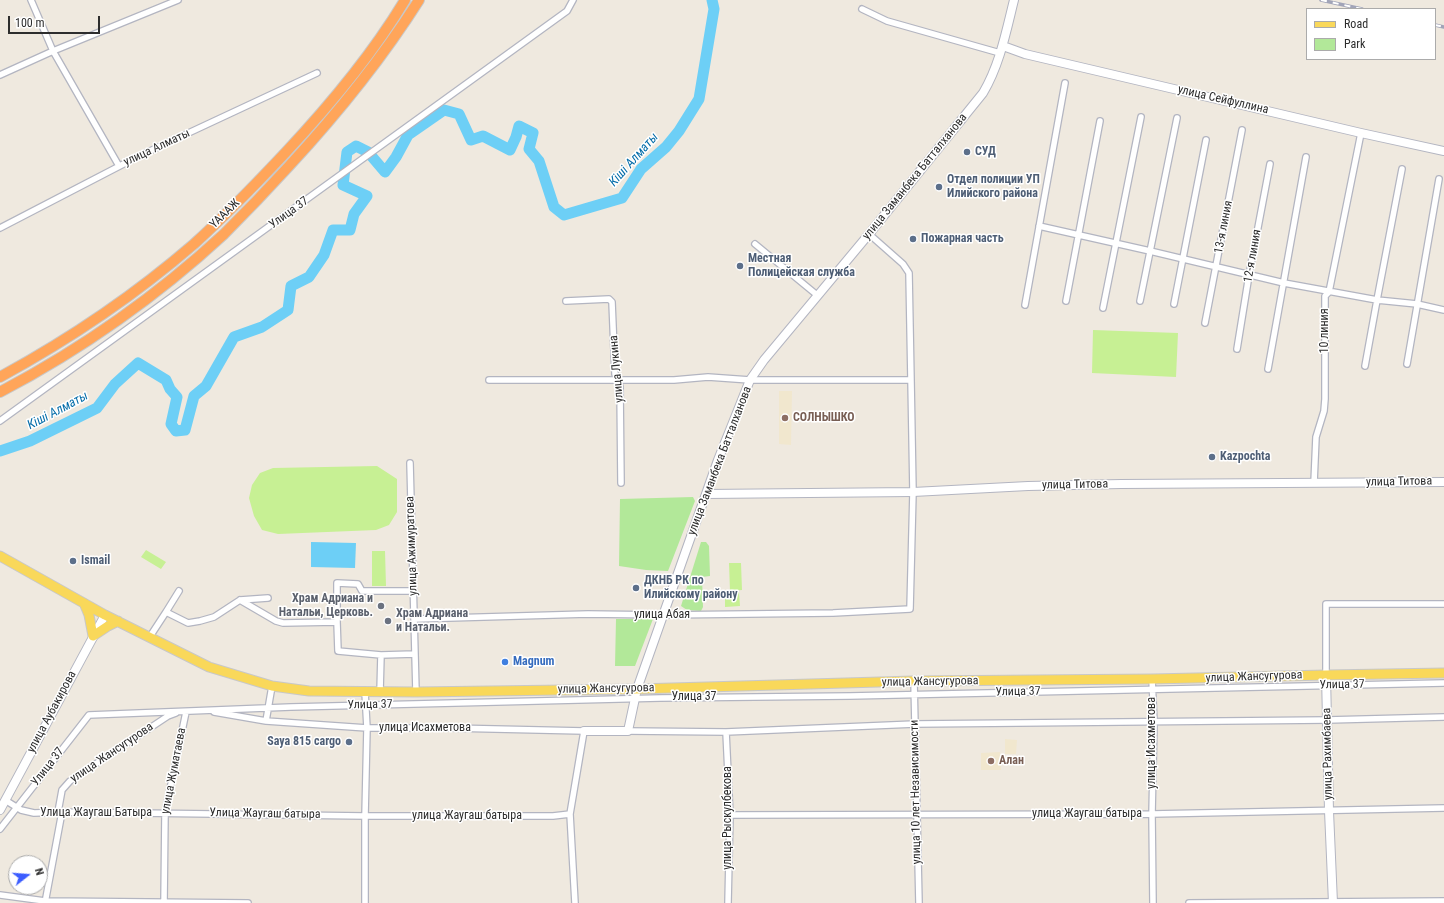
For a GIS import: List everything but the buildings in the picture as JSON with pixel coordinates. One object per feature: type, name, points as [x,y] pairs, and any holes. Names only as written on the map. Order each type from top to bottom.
[{"type":"highway","name":"ҮАААЖ","points":[[0,377],[52,347],[106,312],[181,255],[202,236],[256,184],[308,129],[358,68],[405,0]]},
{"type":"highway","name":"ҮАААЖ","points":[[0,392],[62,357],[92,337],[178,273],[224,234],[339,111],[384,53],[419,0]]},
{"type":"main road","name":"улица Жансугурова","points":[[0,556],[105,615],[209,667],[272,686],[309,691],[416,692],[638,689],[914,681],[1152,679],[1326,674],[1444,673]]},
{"type":"main road","points":[[84,603],[93,636],[118,621]]},
{"type":"street","points":[[30,0],[53,51],[119,166]]},
{"type":"street","points":[[0,75],[53,51],[178,0]]},
{"type":"street","name":"Улица 37","points":[[0,421],[567,12],[573,0]]},
{"type":"street","name":"улица Заманбека Батталханова","points":[[628,731],[638,689],[663,616],[706,494],[750,380],[764,360],[869,234],[982,93],[996,67],[1002,50],[1014,0]]},
{"type":"street","points":[[862,9],[887,21],[1002,50]]},
{"type":"street","name":"улица Сейфуллина","points":[[1002,50],[1444,151]]},
{"type":"street","name":"улица Алматы","points":[[0,228],[119,166],[317,73]]},
{"type":"street","points":[[1025,305],[1065,83]]},
{"type":"street","points":[[1103,308],[1141,117]]},
{"type":"street","points":[[1140,301],[1177,118]]},
{"type":"street","points":[[1066,301],[1100,121]]},
{"type":"street","name":"13-я линия","points":[[1205,323],[1242,130]]},
{"type":"street","name":"10 линия","points":[[1314,483],[1316,437],[1324,411],[1325,399],[1325,296],[1329,292],[1361,133]]},
{"type":"street","points":[[1174,304],[1206,140]]},
{"type":"street","points":[[1268,369],[1306,157]]},
{"type":"street","name":"12-я линия","points":[[1237,349],[1270,164]]},
{"type":"street","points":[[1366,366],[1402,169]]},
{"type":"street","points":[[1407,364],[1416,304],[1439,179]]},
{"type":"street","points":[[1039,226],[1284,283],[1329,292],[1377,300],[1416,304],[1444,310]]},
{"type":"street","points":[[869,234],[903,264],[909,273],[913,492]]},
{"type":"street","points":[[755,244],[817,295]]},
{"type":"street","name":"улица Лукина","points":[[566,301],[609,299],[612,302],[615,374],[620,387],[621,483]]},
{"type":"street","points":[[489,380],[674,380],[708,377],[750,380],[911,380]]},
{"type":"street","name":"улица Ажимуратова","points":[[410,463],[416,692]]},
{"type":"street","name":"улица Титова","points":[[706,494],[913,492],[1048,486],[1444,482]]},
{"type":"street","name":"улица Абая","points":[[414,619],[588,614],[663,616],[833,613],[910,609],[913,492]]},
{"type":"street","points":[[414,591],[362,591],[358,584],[337,583],[337,622],[338,651],[381,655],[415,654]]},
{"type":"street","points":[[149,638],[179,591]]},
{"type":"street","points":[[166,612],[188,623],[214,617],[240,600],[268,598]]},
{"type":"street","points":[[240,600],[276,621],[283,623],[337,622]]},
{"type":"street","name":"улица Рахимбаева","points":[[1333,902],[1329,810],[1326,604],[1444,604]]},
{"type":"street","name":"улица Аубакирова","points":[[0,810],[105,615]]},
{"type":"street","points":[[380,692],[381,655]]},
{"type":"street","name":"улица Исахметова","points":[[1152,679],[1154,722],[1152,814],[1153,903]]},
{"type":"street","name":"улица 10 лет Независимости","points":[[914,681],[919,903]]},
{"type":"street","name":"Улица 37","points":[[0,829],[88,714],[291,707],[660,698],[850,696],[1444,684]]},
{"type":"street","points":[[266,721],[272,686]]},
{"type":"street","points":[[365,692],[367,728]]},
{"type":"street","name":"улица Жансугурова","points":[[45,902],[60,812],[62,790],[70,781],[168,716],[174,713],[186,712],[188,709],[194,708],[266,721],[367,728]]},
{"type":"street","name":"улица Жуматаева","points":[[164,903],[165,813],[186,712]]},
{"type":"street","points":[[575,903],[570,814],[584,731],[726,732],[915,724],[1327,720],[1444,717]]},
{"type":"street","name":"улица Исахметова","points":[[365,903],[367,728],[584,731]]},
{"type":"street","name":"улица Рыскулбекова","points":[[726,732],[730,815],[728,903]]},
{"type":"street","name":"Улица Жаугаш Батыра","points":[[5,800],[21,810],[34,813],[165,813]]},
{"type":"street","name":"улица Жаугаш батыра","points":[[730,815],[1152,814],[1444,808]]},
{"type":"street","name":"Улица Жаугаш батыра","points":[[165,813],[365,816]]},
{"type":"street","name":"улица Жаугаш батыра","points":[[365,816],[553,816],[570,814]]},
{"type":"street","points":[[0,895],[45,902],[248,903]]},
{"type":"street","points":[[1190,903],[1444,901]]},
{"type":"shaded area","name":"СОЛНЫШКО","points":[[779,391],[792,391],[791,445],[779,444]]},
{"type":"shaded area","points":[[1005,739],[1017,740],[1016,754],[1005,754]]},
{"type":"shaded area","name":"Алан","points":[[1000,752],[1001,770],[981,770],[981,753]]},
{"type":"green space","points":[[1093,330],[1178,333],[1176,377],[1092,373]]},
{"type":"green space","points":[[377,466],[397,479],[397,512],[389,525],[376,530],[278,534],[262,530],[254,516],[249,498],[252,485],[260,473],[273,468]]},
{"type":"green space","points":[[693,497],[695,501],[668,571],[646,570],[619,566],[620,499]]},
{"type":"green space","points":[[701,542],[706,542],[709,546],[710,576],[702,577],[703,607],[701,611],[687,610],[681,606]]},
{"type":"green space","points":[[146,550],[166,562],[161,569],[141,557]]},
{"type":"green space","points":[[372,551],[385,551],[386,586],[372,586]]},
{"type":"green space","points":[[729,563],[741,563],[742,590],[730,591]]},
{"type":"green space","points":[[739,592],[740,606],[725,607],[725,593]]},
{"type":"green space","points":[[616,619],[653,619],[635,666],[615,666]]},
{"type":"water","points":[[311,542],[356,543],[355,568],[311,567]]},
{"type":"waterway","name":"Кіші Алматы","points":[[0,451],[30,441],[97,408],[115,384],[138,363],[166,380],[170,389],[177,397],[171,424],[176,431],[185,430],[194,396],[206,386],[234,337],[262,327],[288,310],[291,286],[309,277],[324,255],[333,230],[350,230],[354,214],[367,196],[343,185],[347,152],[356,146],[368,152],[385,172],[396,157],[408,135],[444,110],[459,114],[471,140],[483,136],[510,150],[519,126],[533,133],[529,149],[539,161],[554,207],[564,215],[622,198],[641,169],[666,147],[679,131],[699,99],[714,9],[712,0]]},
{"type":"railway","points":[[1321,0],[1357,8]]},
{"type":"railway","points":[[1436,25],[1444,27]]},
{"type":"place","name":"СУД","points":[[967,152]]},
{"type":"place","name":"Отдел полиции УП Илийского района","points":[[939,187]]},
{"type":"place","name":"Пожарная часть","points":[[913,239]]},
{"type":"place","name":"Местная Полицейская служба","points":[[740,266]]},
{"type":"place","name":"СОЛНЫШКО","points":[[785,418]]},
{"type":"place","name":"Kazpochta","points":[[1212,457]]},
{"type":"place","name":"Ismail","points":[[73,561]]},
{"type":"place","name":"ДКНБ РК по Илийскому району","points":[[636,588]]},
{"type":"place","name":"Храм Адриана и Натальи, Церковь.","points":[[381,606]]},
{"type":"place","name":"Храм Адриана и Натальи.","points":[[388,621]]},
{"type":"place","name":"Magnum","points":[[505,662]]},
{"type":"place","name":"Saya 815 cargo","points":[[349,742]]},
{"type":"place","name":"Алан","points":[[991,761]]}]
